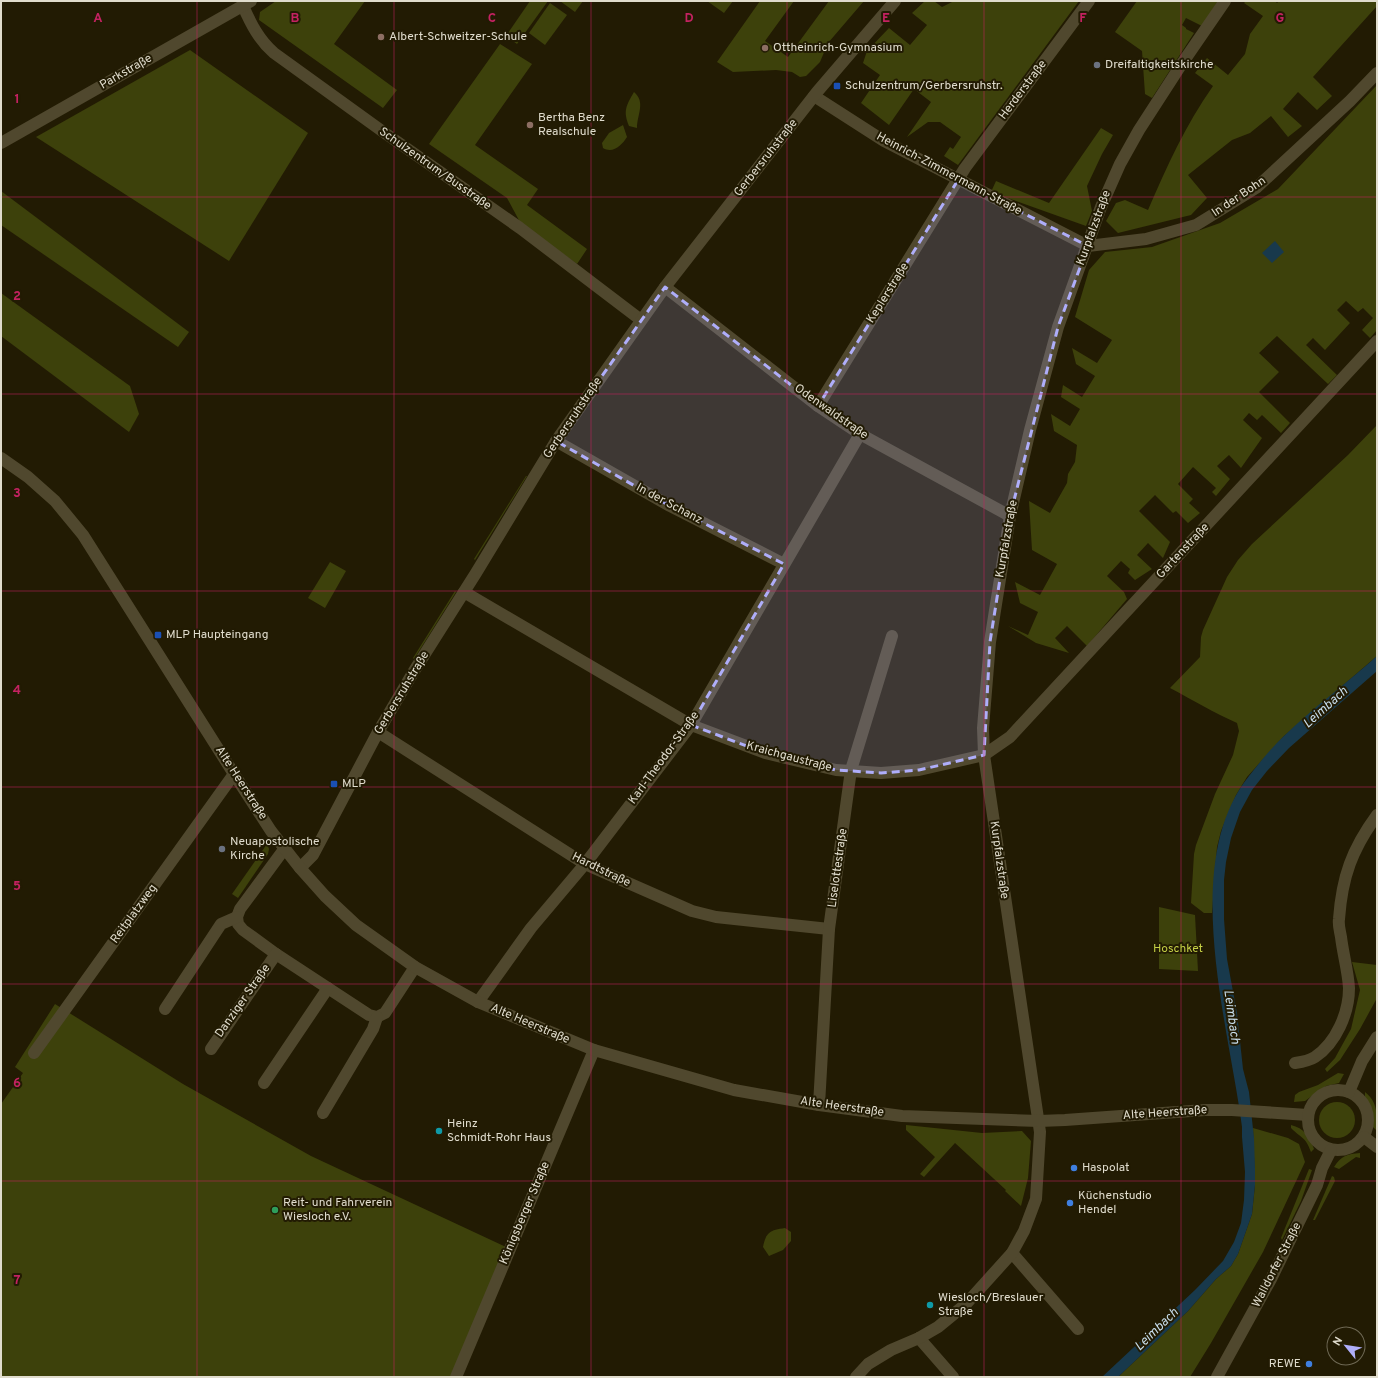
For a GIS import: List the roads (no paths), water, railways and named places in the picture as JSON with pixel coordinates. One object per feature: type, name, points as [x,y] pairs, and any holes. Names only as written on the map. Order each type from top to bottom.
[{"type":"street","name":"Gerbersruhstraße","points":[[300,868],[313,855],[378,732],[556,441],[665,287],[814,96],[895,1]]},
{"type":"street","name":"Herderstraße","points":[[958,180],[1089,1]]},
{"type":"street","name":"Kurpfalzstraße","points":[[856,1377],[868,1364],[891,1350],[919,1338],[938,1327],[966,1304],[1012,1253],[1024,1231],[1036,1198],[1041,1140],[1039,1121],[984,755],[983,728],[990,642],[1010,516],[1030,430],[1058,327],[1101,207],[1120,164],[1139,130],[1176,72],[1225,1]]},
{"type":"street","name":"Parkstraße","points":[[1,143],[247,4]]},
{"type":"street","name":"Schulzentrum/Busstraße","points":[[247,4],[258,35],[265,46],[382,131],[520,228],[641,320]]},
{"type":"street","name":"In der Bohn","points":[[1088,246],[1146,239],[1196,225],[1256,188],[1350,101],[1377,73]]},
{"type":"street","name":"Heinrich-Zimmermann-Straße","points":[[814,96],[884,141],[1088,246]]},
{"type":"street","name":"Keplerstraße","points":[[818,406],[958,180]]},
{"type":"street","name":"Odenwaldstraße","points":[[665,287],[818,406],[860,434],[1010,516]]},
{"type":"street","name":"Gartenstraße","points":[[984,755],[1010,737],[1377,341]]},
{"type":"street","name":"Karl-Theodor-Straße","points":[[478,1002],[531,928],[585,864],[691,725],[860,434]]},
{"type":"street","name":"In der Schanz","points":[[556,441],[670,506],[784,564]]},
{"type":"street","name":"Alte Heerstraße","points":[[1,458],[55,501],[83,535],[234,774],[284,848],[300,868],[325,896],[356,925],[415,967],[478,1002],[594,1050],[734,1090],[819,1105],[902,1116],[1039,1121],[1205,1110],[1232,1110],[1308,1115]]},
{"type":"street","name":"Kraichgaustraße","points":[[464,592],[691,725],[765,753],[836,770],[881,773],[919,770],[984,755]]},
{"type":"street","name":"Liselottestraße","points":[[819,1105],[830,929],[851,770],[892,636]]},
{"type":"street","name":"Hardtstraße","points":[[378,732],[585,864],[692,911],[716,917],[830,929]]},
{"type":"street","name":"Reitplatzweg","points":[[34,1053],[234,774]]},
{"type":"street","points":[[1295,1063],[1307,1061],[1329,1044],[1340,1025],[1345,1010],[1349,987],[1338,921],[1342,892],[1348,867],[1367,829],[1377,815]]},
{"type":"street","points":[[166,1009],[221,924],[237,917],[240,909],[284,848]]},
{"type":"street","name":"Danziger Straße","points":[[237,917],[238,924],[243,930],[276,954],[369,1016],[377,1017]]},
{"type":"street","name":"Danziger Straße","points":[[211,1049],[276,954]]},
{"type":"street","points":[[323,1113],[373,1029],[377,1017],[385,1013],[415,967]]},
{"type":"street","points":[[264,1083],[328,988]]},
{"type":"street","points":[[1349,1092],[1360,1065],[1377,1037]]},
{"type":"street","name":"Königsberger Straße","points":[[456,1377],[594,1050]]},
{"type":"street","points":[[1339,1090],[1349,1092],[1363,1103],[1369,1120],[1368,1129],[1364,1137],[1355,1146],[1344,1150],[1331,1150],[1319,1144],[1310,1133],[1308,1115],[1312,1105],[1319,1097],[1328,1092],[1339,1090]]},
{"type":"street","points":[[1364,1137],[1377,1147]]},
{"type":"street","name":"Walldorfer Straße","points":[[1217,1377],[1271,1279],[1317,1185],[1322,1168],[1331,1150]]},
{"type":"street","points":[[1012,1253],[1078,1329]]},
{"type":"street","points":[[919,1338],[953,1377]]},
{"type":"water","points":[[1275,241],[1284,252],[1272,263],[1262,253]]},
{"type":"water","name":"Leimbach","points":[[1377,656],[1377,671],[1289,748],[1267,771],[1252,790],[1240,812],[1231,838],[1224,880],[1224,919],[1227,959],[1237,1013],[1243,1069],[1249,1092],[1254,1138],[1255,1168],[1252,1214],[1238,1254],[1231,1266],[1216,1279],[1188,1311],[1118,1377],[1102,1377],[1195,1290],[1223,1261],[1234,1242],[1241,1223],[1245,1172],[1242,1127],[1220,994],[1214,946],[1213,898],[1217,853],[1228,812],[1249,776],[1275,744]]},
{"type":"place","name":"Albert-Schweitzer-Schule","points":[[381,37]]},
{"type":"place","name":"Ottheinrich-Gymnasium","points":[[765,48]]},
{"type":"place","name":"Dreifaltigkeitskirche","points":[[1097,65]]},
{"type":"place","name":"Schulzentrum/Gerbersruhstr.","points":[[837,86]]},
{"type":"place","name":"Bertha Benz Realschule","points":[[530,125]]},
{"type":"place","name":"MLP Haupteingang","points":[[158,635]]},
{"type":"place","name":"MLP","points":[[334,784]]},
{"type":"place","name":"Neuapostolische Kirche","points":[[222,849]]},
{"type":"place","name":"Heinz Schmidt-Rohr Haus","points":[[439,1131]]},
{"type":"place","name":"Haspolat","points":[[1074,1168]]},
{"type":"place","name":"Küchenstudio Hendel","points":[[1070,1203]]},
{"type":"place","name":"Reit- und Fahrverein Wiesloch e.V.","points":[[275,1210]]},
{"type":"place","name":"Wiesloch/Breslauer Straße","points":[[930,1305]]},
{"type":"place","name":"REWE","points":[[1309,1364]]},
{"type":"park label","name":"Hoschket","points":[[1178,949]]}]
